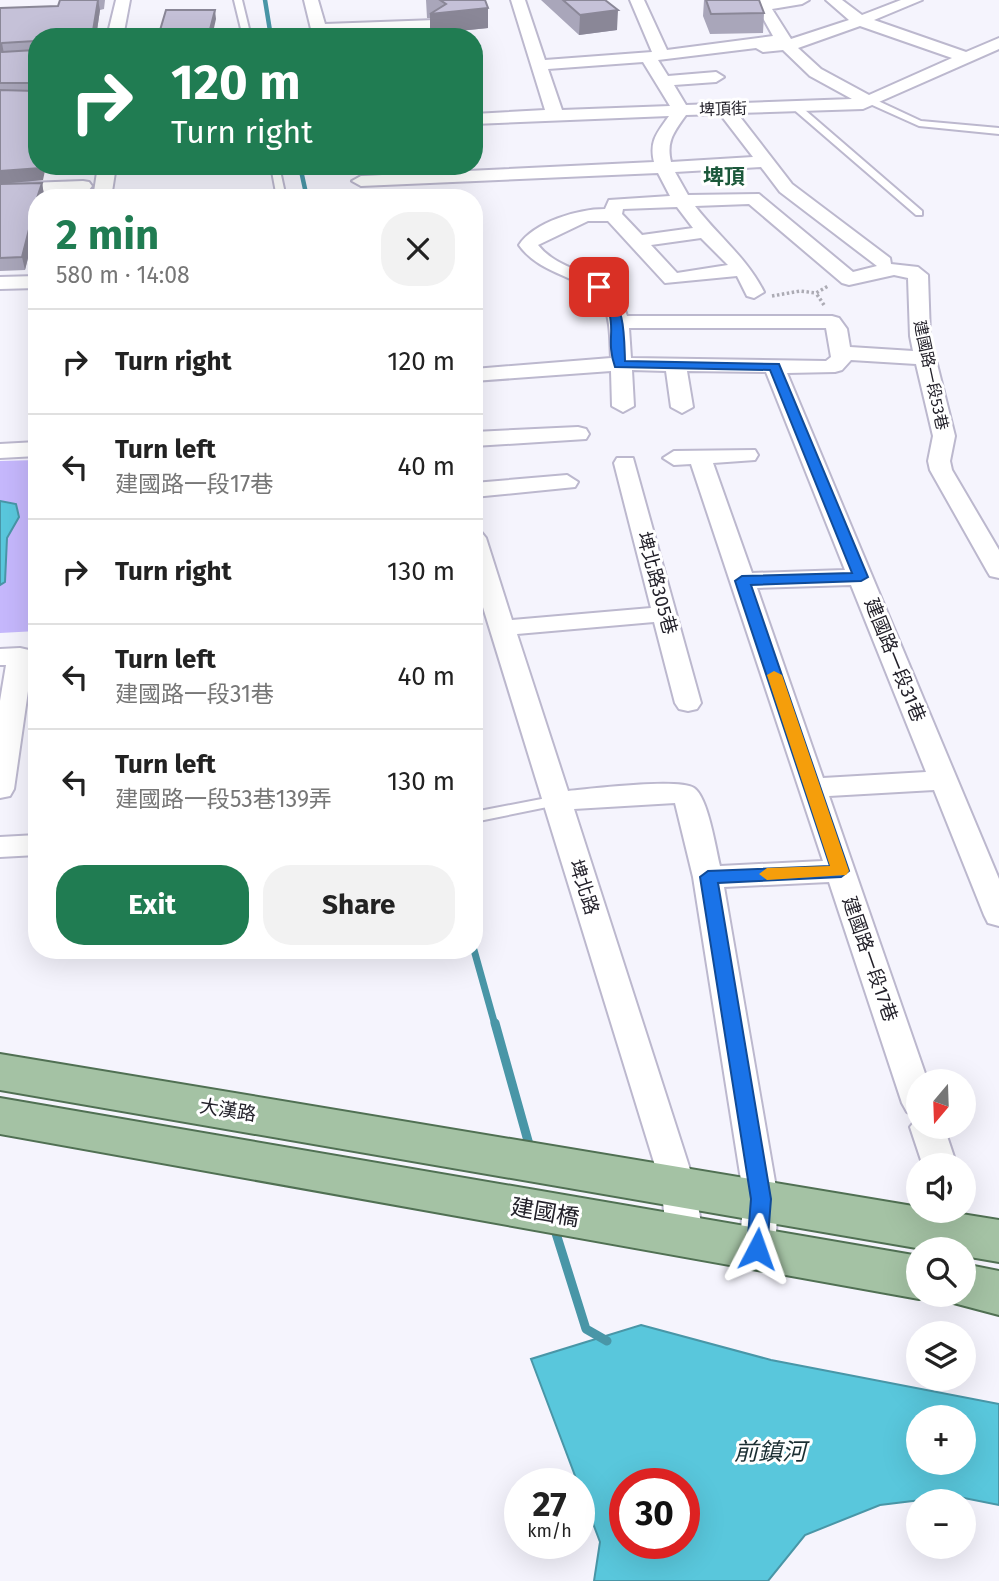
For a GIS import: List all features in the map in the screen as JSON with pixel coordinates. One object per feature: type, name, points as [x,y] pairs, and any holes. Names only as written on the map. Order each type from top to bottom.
[{"type":"main road","name":"大漢路","points":[[0,1072],[662,1182]]},
{"type":"main road","name":"建國橋","points":[[0,1116],[906,1276]]},
{"type":"main road","points":[[662,1182],[973,1229]]},
{"type":"main road","points":[[976,1288],[999,1293]]},
{"type":"street","points":[[118,28],[123,0]]},
{"type":"street","points":[[311,0],[319,28]]},
{"type":"street","points":[[518,0],[555,115]]},
{"type":"street","points":[[638,0],[663,81],[681,110],[659,147],[664,168],[682,201],[705,232],[743,269],[754,292]]},
{"type":"street","points":[[802,0],[762,3],[783,43],[830,83],[873,102]]},
{"type":"street","points":[[833,0],[859,20],[967,58]]},
{"type":"street","points":[[537,65],[783,43],[915,0]]},
{"type":"street","points":[[392,28],[436,25]]},
{"type":"street","name":"埤頂街","points":[[483,118],[873,102],[999,43]]},
{"type":"street","points":[[663,81],[716,77]]},
{"type":"street","points":[[725,109],[786,188],[883,262]]},
{"type":"street","points":[[362,182],[766,162]]},
{"type":"street","points":[[0,189],[28,190]]},
{"type":"street","points":[[613,215],[615,204],[753,198],[849,279]]},
{"type":"street","points":[[624,406],[619,364],[619,322],[612,301],[599,287],[539,260],[528,244],[532,239],[584,215],[613,215],[672,279],[743,269]]},
{"type":"street","points":[[638,241],[705,232]]},
{"type":"street","name":"建國路一段53巷","points":[[849,279],[895,269],[918,275],[920,336],[944,436],[939,461],[941,470],[999,571]]},
{"type":"street","points":[[0,283],[28,282]]},
{"type":"street","points":[[483,373],[619,364],[835,366],[842,358],[837,329],[832,322],[619,322]]},
{"type":"street","points":[[841,353],[925,358]]},
{"type":"street","points":[[676,365],[681,407]]},
{"type":"street","name":"建國路一段31巷","points":[[774,367],[999,915]]},
{"type":"street","points":[[483,439],[578,434]]},
{"type":"street","points":[[0,451],[28,449]]},
{"type":"street","name":"建國路一段17巷","points":[[747,455],[687,458],[742,581],[908,1069]]},
{"type":"street","name":"埤北路305巷","points":[[625,463],[688,703]]},
{"type":"street","points":[[483,489],[567,482]]},
{"type":"street","name":"埤北路","points":[[483,565],[557,801],[662,1182],[664,1233]]},
{"type":"street","points":[[742,581],[861,577]]},
{"type":"street","points":[[504,628],[665,614]]},
{"type":"street","points":[[0,657],[20,656],[0,789]]},
{"type":"street","points":[[813,788],[944,780]]},
{"type":"street","points":[[557,801],[684,795],[689,801],[708,877],[761,1199],[757,1249]]},
{"type":"street","points":[[0,847],[28,845]]},
{"type":"street","points":[[708,877],[841,871]]},
{"type":"lane","points":[[238,0],[245,28]]},
{"type":"lane","points":[[873,102],[919,122],[999,131]]},
{"type":"lane","points":[[795,106],[919,213]]},
{"type":"lane","points":[[483,816],[557,801]]},
{"type":"path","points":[[816,293],[823,287],[849,279]]},
{"type":"path","points":[[754,292],[768,296],[800,291],[816,293],[831,312],[832,322]]},
{"type":"shaded area","points":[[28,460],[28,631],[0,633],[0,461]]},
{"type":"water","points":[[0,501],[16,504],[19,517],[7,538],[5,582],[0,585]]},
{"type":"water","name":"前鎮河","points":[[641,1325],[771,1360],[906,1386],[906,1391],[932,1391],[999,1404],[999,1505],[976,1500],[976,1489],[906,1489],[906,1502],[880,1505],[805,1535],[768,1581],[594,1581],[600,1542],[595,1529],[595,1468],[572,1468],[531,1359]]},
{"type":"building","points":[[60,0],[98,0],[93,28],[28,28],[28,41],[0,45],[0,8],[58,6]]},
{"type":"building","points":[[440,0],[485,0],[488,8],[430,14],[446,4]]},
{"type":"building","points":[[563,0],[605,0],[618,10],[580,15]]},
{"type":"building","points":[[706,0],[759,0],[764,13],[711,14]]},
{"type":"building","points":[[166,10],[215,10],[210,28],[161,28]]},
{"type":"building","points":[[28,50],[28,83],[0,83],[0,51]]},
{"type":"building","points":[[0,90],[28,91],[28,169],[0,171]]},
{"type":"building","points":[[42,183],[40,189],[28,189],[28,233],[22,257],[0,258],[0,184]]},
{"type":"waterway","points":[[265,0],[270,28]]},
{"type":"waterway","points":[[302,175],[305,189]]},
{"type":"waterway","points":[[477,959],[495,1025]]},
{"type":"waterway","points":[[495,1023],[530,1148]]},
{"type":"waterway","points":[[554,1227],[586,1329],[607,1341]]},
{"type":"slow traffic","points":[[767,874],[841,871],[774,675]]},
{"type":"district","name":"埤頂","points":[[724,177]]},
{"type":"route","points":[[599,287],[612,301],[619,322],[619,364],[774,367],[861,577],[742,581],[841,871],[708,877],[761,1199],[757,1249]]}]
